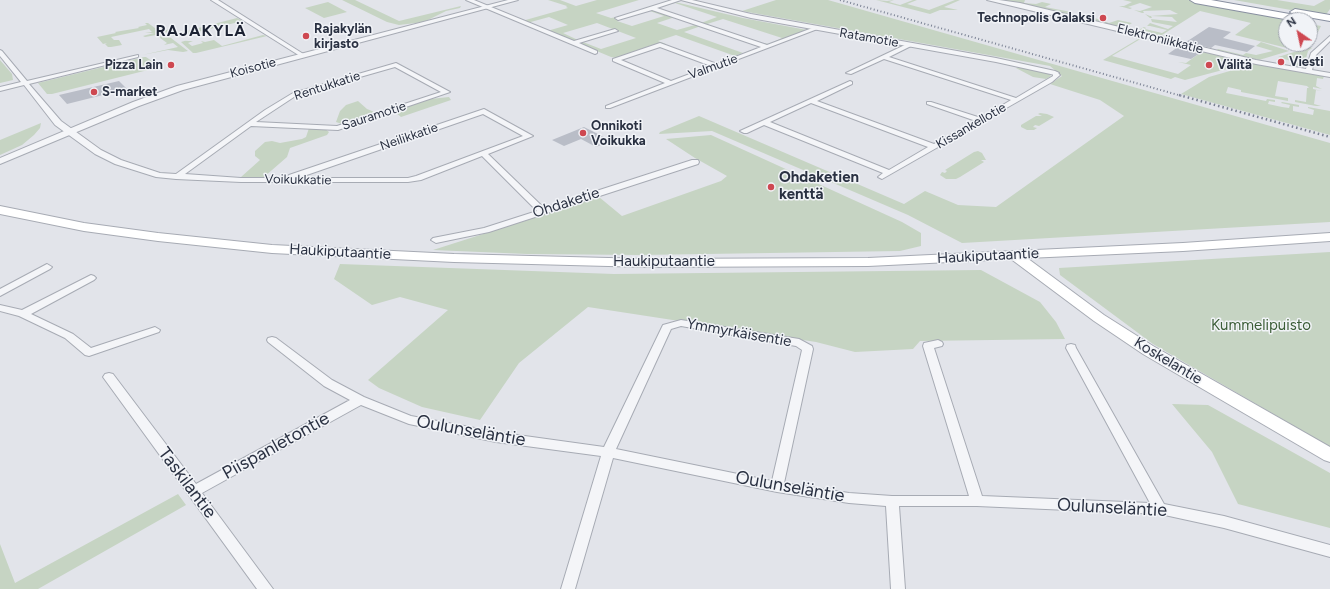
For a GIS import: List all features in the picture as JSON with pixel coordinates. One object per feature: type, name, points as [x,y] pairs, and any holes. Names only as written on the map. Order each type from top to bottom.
[{"type":"highway","points":[[1198,0],[1278,14]]},
{"type":"highway","points":[[1198,0],[1278,16]]},
{"type":"highway","points":[[1225,0],[1278,12]]},
{"type":"highway","points":[[1318,19],[1330,18]]},
{"type":"highway","points":[[1318,22],[1330,25]]},
{"type":"main road","name":"Haukiputaantie","points":[[0,210],[84,227],[158,237],[272,249],[454,258],[647,263],[860,262],[1330,237]]},
{"type":"main road","name":"Koskelantie","points":[[1014,255],[1099,318],[1148,350],[1330,455]]},
{"type":"street","points":[[214,0],[302,55]]},
{"type":"street","points":[[469,0],[595,52]]},
{"type":"street","name":"Koisotie","points":[[0,161],[180,88],[515,0]]},
{"type":"street","points":[[618,18],[678,0]]},
{"type":"street","name":"Ratamotie","points":[[684,0],[733,12],[1055,73]]},
{"type":"street","name":"Elektroniikkatie","points":[[990,0],[1020,5],[1256,62],[1330,75]]},
{"type":"street","points":[[652,8],[767,47]]},
{"type":"street","name":"Valmutie","points":[[608,106],[817,28]]},
{"type":"street","points":[[574,43],[615,31]]},
{"type":"street","points":[[1309,71],[1313,54],[1330,38]]},
{"type":"street","points":[[670,83],[615,60],[660,45],[717,66]]},
{"type":"street","points":[[849,73],[909,45]]},
{"type":"street","name":"Voikukkatie","points":[[0,52],[58,123],[98,152],[118,162],[159,175],[241,180],[408,180],[418,178],[529,136]]},
{"type":"street","points":[[0,89],[136,56]]},
{"type":"street","points":[[884,57],[1017,100]]},
{"type":"street","name":"Rentukkatie","points":[[176,177],[267,111],[296,94],[396,64],[447,92]]},
{"type":"street","name":"Kissankellotie","points":[[882,177],[1056,77],[1057,75],[1055,73]]},
{"type":"street","points":[[744,131],[850,83]]},
{"type":"street","name":"Sauramotie","points":[[251,124],[338,128],[447,92]]},
{"type":"street","points":[[811,101],[934,147]]},
{"type":"street","points":[[929,102],[981,120]]},
{"type":"street","name":"Neilikkatie","points":[[285,179],[484,111],[529,136]]},
{"type":"street","points":[[764,122],[889,173]]},
{"type":"street","points":[[336,137],[338,128]]},
{"type":"street","points":[[483,153],[542,211]]},
{"type":"street","name":"Ohdaketie","points":[[436,240],[486,230],[695,162]]},
{"type":"street","points":[[0,293],[46,267]]},
{"type":"street","points":[[23,314],[91,278]]},
{"type":"street","points":[[0,308],[23,314],[69,336],[89,352],[155,330]]},
{"type":"street","name":"Ymmyrkäisentie","points":[[608,452],[667,327],[681,323],[799,343],[808,349],[777,487]]},
{"type":"street","name":"Oulunseläntie","points":[[272,340],[328,383],[360,400],[409,420],[496,437],[608,452],[777,487],[849,498],[892,501],[977,501],[1160,509],[1224,522],[1330,551]]},
{"type":"street","points":[[938,344],[928,346],[977,501]]},
{"type":"street","points":[[1071,348],[1160,509]]},
{"type":"street","name":"Taskilantie","points":[[108,376],[266,589]]},
{"type":"street","name":"Piispanletontie","points":[[193,492],[360,400]]},
{"type":"street","points":[[568,589],[608,452]]},
{"type":"street","points":[[892,501],[898,589]]},
{"type":"green space","points":[[342,0],[355,0],[399,21],[461,6],[460,8],[446,11],[424,22],[399,25],[387,22]]},
{"type":"green space","points":[[548,0],[560,0],[576,6],[597,0],[639,0],[596,13],[611,18],[624,18],[617,21],[632,26],[664,16],[647,10],[656,10],[675,17],[657,23],[677,30],[695,25],[701,26],[684,32],[743,53],[735,56],[676,35],[658,41],[666,44],[652,45],[616,58],[611,57],[580,44],[583,42],[601,49],[636,38],[597,23],[563,33],[580,41],[572,41],[547,31],[568,25],[549,17],[527,23],[522,21],[568,8],[566,7],[567,6]]},
{"type":"green space","points":[[776,0],[828,0],[1330,143],[1330,222],[962,243],[908,215],[712,131],[659,134],[660,132],[699,116],[904,204],[925,191],[958,205],[996,207],[1124,116],[1100,100],[1050,84],[1062,76],[1050,66],[742,11]]},
{"type":"green space","points":[[876,0],[894,0],[889,2],[900,5],[917,0],[907,4],[929,10],[955,0],[960,0],[944,7],[958,10],[940,10],[930,14]]},
{"type":"green space","points":[[1000,0],[1025,0],[1024,3],[1036,4],[1042,2],[1051,4],[1045,7],[1071,12],[1068,15],[1024,4]]},
{"type":"green space","points":[[1123,0],[1188,0],[1278,17],[1278,46],[1235,35],[1251,23],[1200,11],[1162,35],[1173,38],[1171,40],[1137,31],[1144,27],[1146,28],[1145,29],[1162,33],[1167,30],[1147,26],[1150,23],[1168,29],[1173,26],[1152,22],[1151,19],[1177,22],[1172,17],[1151,16],[1152,18],[1150,18],[1145,14],[1150,16],[1178,14],[1170,10],[1143,11],[1144,13],[1142,13],[1134,10],[1140,11],[1152,7],[1140,3],[1128,7],[1132,8],[1130,9],[1119,6],[1124,6],[1132,2]]},
{"type":"green space","points":[[1234,0],[1277,0],[1314,6],[1325,0],[1330,0],[1330,9],[1325,16],[1318,15],[1318,12],[1302,12]]},
{"type":"green space","points":[[328,2],[347,12],[324,18],[305,8]]},
{"type":"green space","points":[[675,2],[743,18],[807,30],[771,44],[764,45],[762,43],[769,44],[782,38],[723,19],[707,24],[715,28],[713,28],[693,21],[701,23],[717,17],[675,3],[659,7]]},
{"type":"green space","points":[[1086,15],[1109,23],[1118,20],[1132,23],[1124,28],[1084,18]]},
{"type":"green space","points":[[237,18],[243,21],[176,37],[163,31],[173,28],[179,33]]},
{"type":"green space","points":[[145,23],[148,23],[159,31],[158,32],[162,32],[188,51],[183,52],[168,50],[142,55],[178,47],[173,43],[164,45],[167,43],[156,35],[143,36],[154,33],[145,33],[152,32],[149,29],[111,37],[114,40],[119,40],[122,45],[111,47],[108,47],[105,44],[107,43],[103,44],[97,37],[139,28],[138,27],[147,25]]},
{"type":"green space","points":[[263,35],[267,36],[196,53],[193,53],[181,42],[191,39],[185,41],[193,41],[188,43],[192,46],[203,43],[201,41],[205,42],[214,40],[222,46]]},
{"type":"green space","points":[[1136,37],[1148,38],[1142,38],[1112,56],[1178,74],[1191,65],[1178,62],[1186,63],[1203,52],[1249,63],[1185,80],[1175,77],[1171,79],[1103,60],[1140,38]]},
{"type":"green space","points":[[1261,42],[1278,47],[1278,52],[1286,52],[1259,60],[1217,50],[1243,55],[1246,53],[1256,55],[1273,51],[1256,46]]},
{"type":"green space","points":[[1294,52],[1308,52],[1304,66],[1290,65],[1291,61],[1278,57]]},
{"type":"green space","points":[[144,57],[155,63],[153,65],[156,68],[52,94],[47,94],[38,83]]},
{"type":"green space","points":[[0,60],[12,74],[13,80],[0,83]]},
{"type":"green space","points":[[1254,64],[1324,76],[1323,79],[1317,78],[1316,86],[1322,89],[1313,87],[1313,89],[1322,91],[1316,90],[1314,104],[1321,106],[1295,102],[1295,100],[1306,102],[1307,88],[1309,88],[1307,86],[1278,81],[1275,96],[1288,98],[1288,101],[1241,92],[1241,90],[1228,87],[1226,93],[1266,101],[1267,99],[1275,100],[1275,102],[1269,101],[1268,104],[1282,107],[1289,108],[1290,105],[1281,103],[1282,102],[1299,105],[1299,107],[1293,106],[1293,111],[1313,115],[1314,110],[1308,107],[1330,111],[1330,135],[1181,94],[1209,77]]},
{"type":"green space","points":[[1020,67],[1048,73],[1051,76],[1046,79],[1033,77],[1016,68]]},
{"type":"green space","points":[[449,97],[451,100],[401,117],[394,111],[430,99]]},
{"type":"green space","points":[[358,101],[367,109],[377,113],[342,124],[336,122],[340,111],[346,105]]},
{"type":"green space","points":[[1040,113],[1054,117],[1039,126],[1035,125],[1033,127],[1037,128],[1034,130],[1027,130],[1021,127],[1021,125],[1036,116],[1042,116],[1038,114]]},
{"type":"green space","points":[[41,123],[40,128],[34,135],[22,145],[0,155],[0,140]]},
{"type":"green space","points":[[309,128],[325,129],[329,132],[327,135],[290,148],[287,157],[264,177],[241,177],[260,160],[255,156],[255,151],[265,142],[272,141],[280,143],[302,139],[306,137]]},
{"type":"green space","points":[[711,135],[902,222],[921,233],[921,246],[900,251],[640,255],[527,254],[433,250],[599,197],[622,216],[721,181],[727,176],[695,158],[666,139]]},
{"type":"green space","points":[[978,151],[982,153],[986,160],[981,160],[984,162],[956,179],[946,179],[940,175],[942,172],[945,173],[947,171],[945,170]]},
{"type":"green space","name":"Kummelipuisto","points":[[1330,252],[1330,447],[1153,344],[1060,275],[1059,268]]},
{"type":"green space","points":[[340,264],[614,274],[981,270],[1040,302],[1056,322],[1065,339],[920,341],[913,349],[855,352],[816,342],[588,307],[519,363],[480,420],[422,407],[379,388],[368,380],[448,310],[400,297],[372,305],[334,279]]},
{"type":"green space","points":[[1172,404],[1208,405],[1330,473],[1330,528],[1238,504],[1212,452]]},
{"type":"green space","points":[[178,494],[186,505],[38,589],[0,589],[0,544],[15,583]]},
{"type":"building","points":[[1209,27],[1231,32],[1223,38],[1255,46],[1247,52],[1215,45],[1211,48],[1186,42]]},
{"type":"building","points":[[1178,47],[1204,53],[1200,53],[1191,59],[1168,54]]},
{"type":"building","name":"S-market","points":[[119,81],[127,89],[67,104],[59,95]]},
{"type":"building","name":"Onnikoti Voikukka","points":[[584,127],[612,141],[596,147],[581,139],[564,146],[552,140]]},
{"type":"railway","points":[[840,0],[1182,96]]},
{"type":"railway","points":[[1179,95],[1330,137]]},
{"type":"place","name":"Technopolis Galaksi","points":[[1103,18]]},
{"type":"place","name":"Rajakylän kirjasto","points":[[306,36]]},
{"type":"place","name":"Viesti","points":[[1281,62]]},
{"type":"place","name":"Pizza Lain","points":[[171,65]]},
{"type":"place","name":"Välitä","points":[[1209,65]]},
{"type":"place","name":"S-market","points":[[94,92]]},
{"type":"place","name":"Onnikoti Voikukka","points":[[583,133]]},
{"type":"place","name":"Ohdaketien kenttä","points":[[771,187]]},
{"type":"district","name":"RAJAKYLÄ","points":[[201,31]]}]
